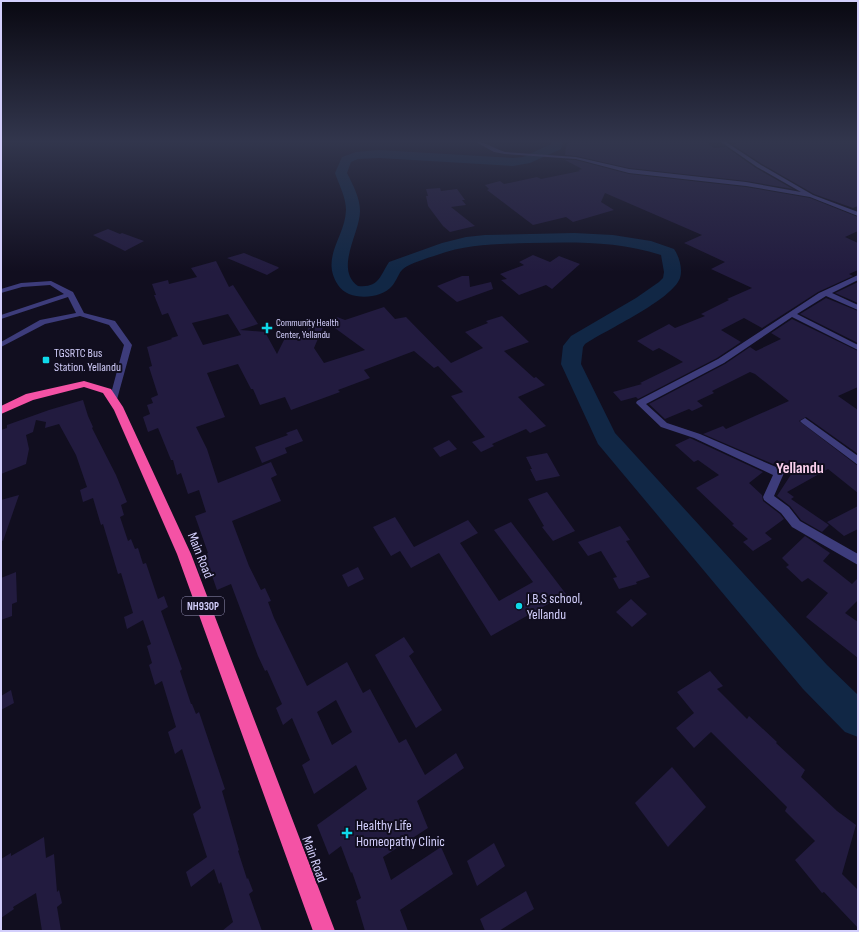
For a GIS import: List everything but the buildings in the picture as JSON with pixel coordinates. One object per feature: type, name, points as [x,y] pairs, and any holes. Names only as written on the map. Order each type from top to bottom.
[{"type":"highway","name":"Main Road","points":[[1,410],[30,397],[84,384],[107,391],[119,410],[184,554],[324,931]]},
{"type":"street","points":[[754,185],[811,196]]},
{"type":"street","points":[[792,185],[811,196],[858,214]]},
{"type":"street","points":[[855,280],[826,294],[792,314],[721,361],[640,403],[664,425],[697,436],[779,473],[768,497],[785,510],[796,524],[858,560]]},
{"type":"street","points":[[1,291],[21,285],[51,283],[70,294],[81,314]]},
{"type":"street","points":[[1,317],[70,294]]},
{"type":"street","points":[[826,294],[858,308]]},
{"type":"street","points":[[1,345],[43,322],[81,314],[112,323],[128,345],[113,401]]},
{"type":"street","points":[[792,314],[858,348]]},
{"type":"street","points":[[805,421],[858,461]]},
{"type":"waterway","points":[[346,185],[351,196],[353,211],[352,220],[342,248],[339,266],[341,275],[346,284],[356,291],[380,288],[386,283],[395,266],[448,246],[479,240],[594,238],[632,242],[651,246],[668,252],[672,272],[671,279],[665,286],[656,294],[578,340],[573,346],[571,364],[606,438],[815,677],[858,719]]},
{"type":"place","name":"Community Health Center, Yellandu","points":[[267,328]]},
{"type":"place","name":"TGSRTC Bus Station. Yellandu","points":[[46,360]]},
{"type":"place","name":"J.B.S school, Yellandu","points":[[519,606]]},
{"type":"place","name":"Healthy Life Homeopathy Clinic","points":[[347,833]]},
{"type":"district","name":"Yellandu","points":[[800,467]]}]
